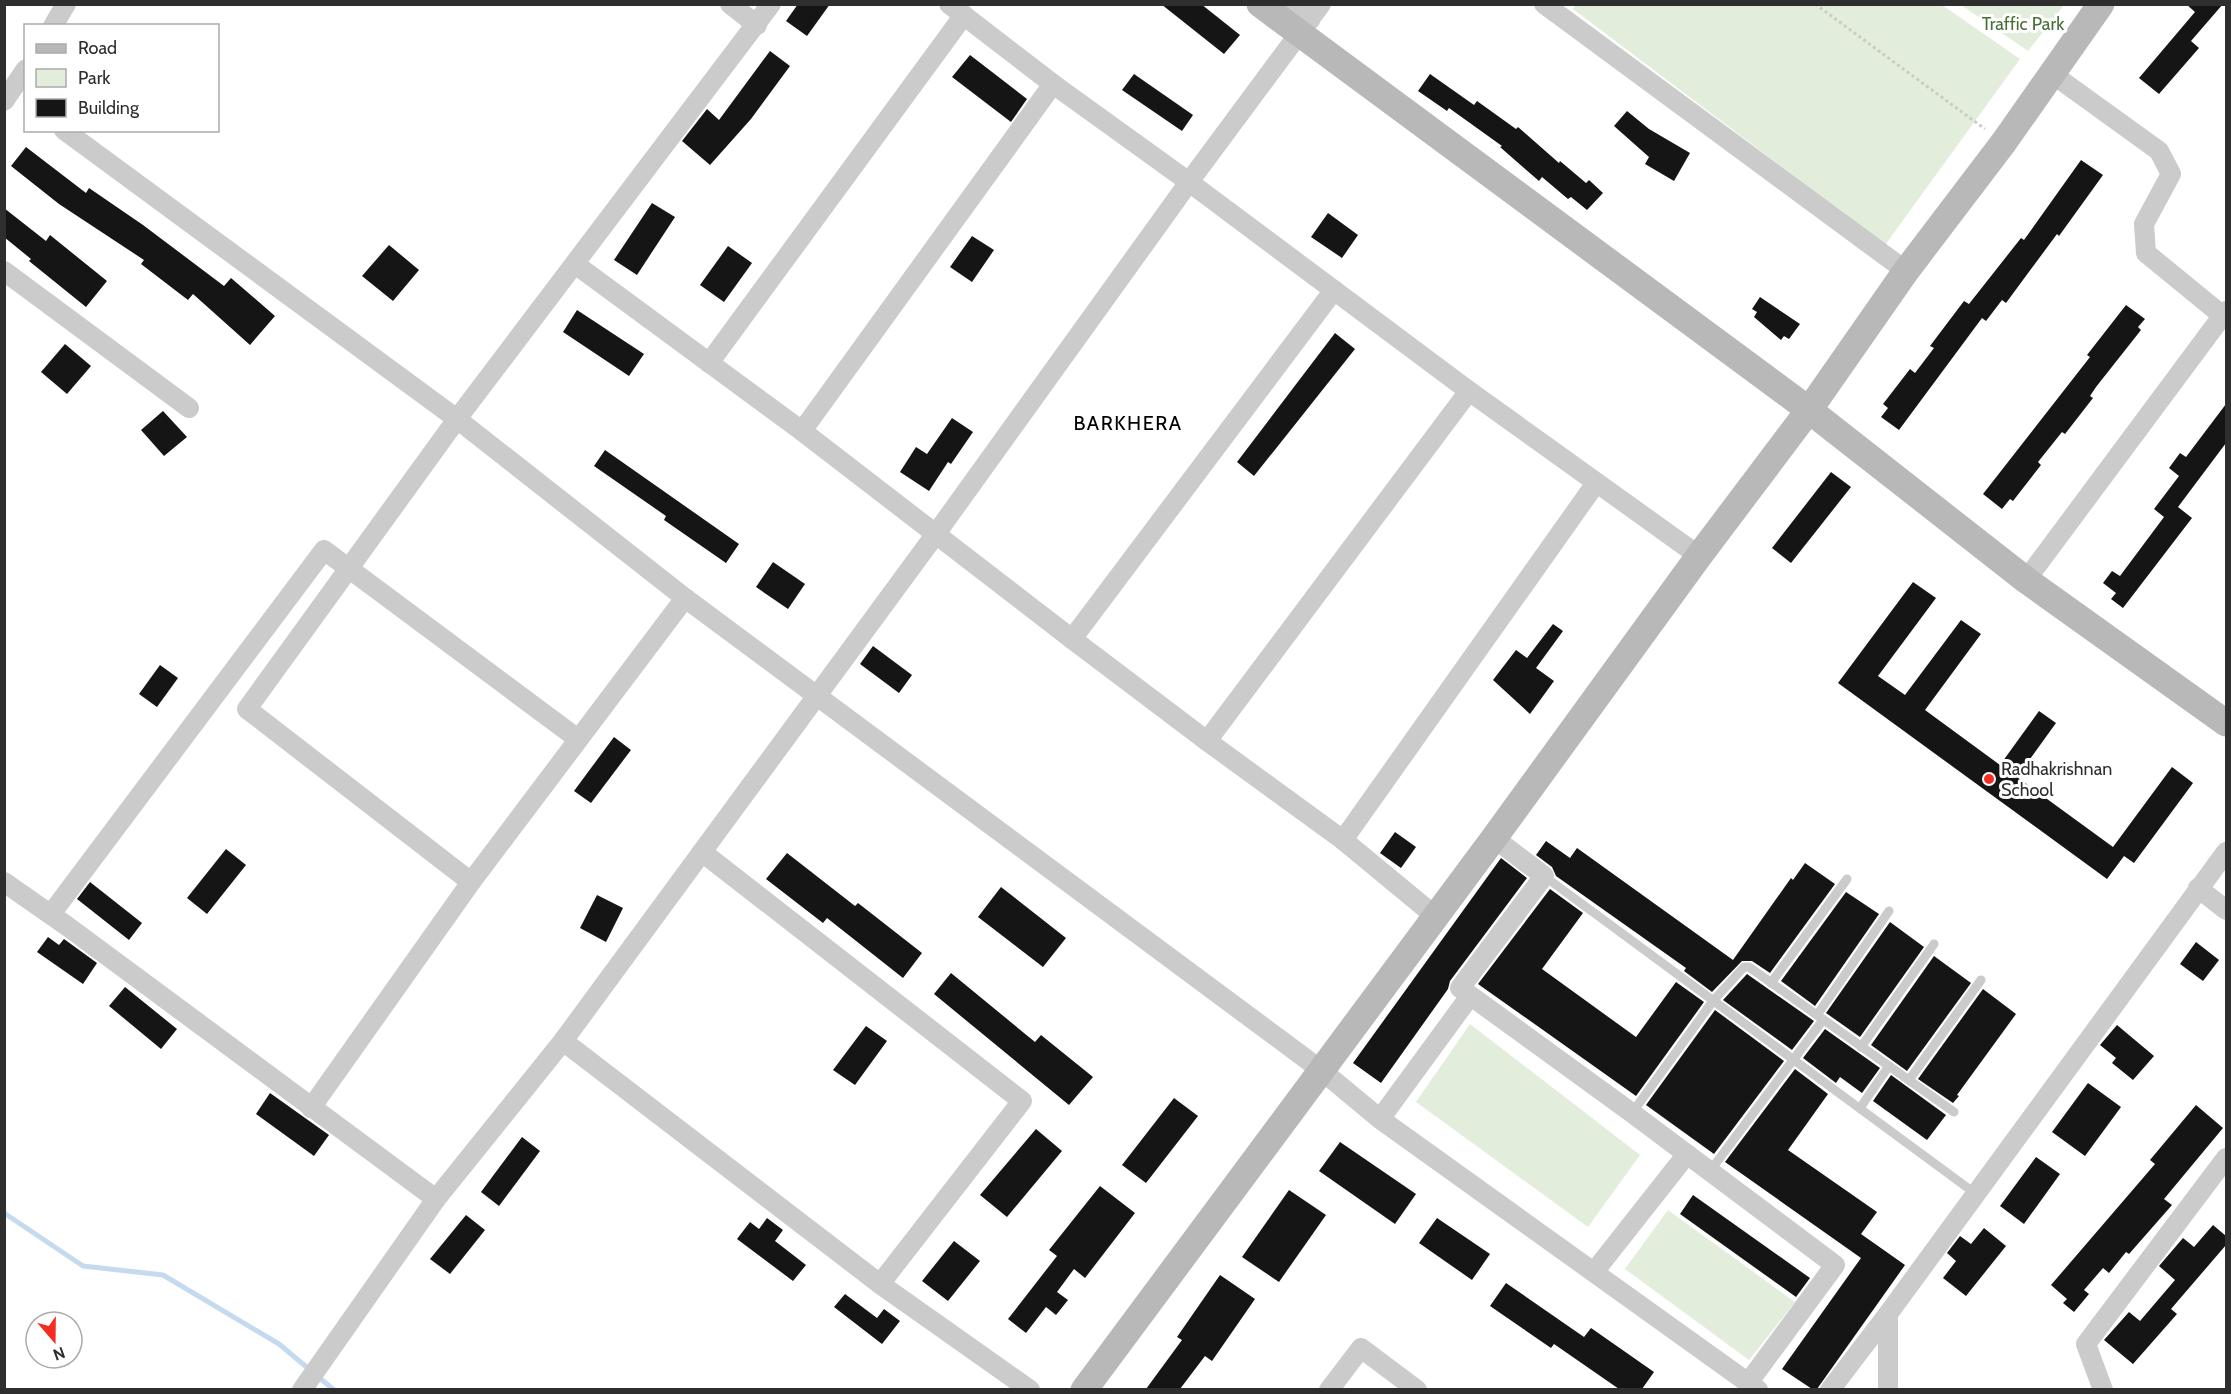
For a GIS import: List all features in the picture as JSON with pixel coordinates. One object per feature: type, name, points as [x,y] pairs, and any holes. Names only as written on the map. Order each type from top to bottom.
[{"type":"main road","points":[[1260,4],[1310,20],[2026,580],[2226,723]]},
{"type":"main road","points":[[1084,1389],[1809,410],[1906,272],[2004,142],[2101,4]]},
{"type":"street","points":[[54,24],[66,4]]},
{"type":"street","points":[[730,4],[757,25]]},
{"type":"street","points":[[471,882],[247,709],[458,419],[771,4]]},
{"type":"street","points":[[307,1384],[436,1199],[563,1041],[1310,20],[1292,4]]},
{"type":"street","points":[[1544,4],[1906,272]]},
{"type":"street","points":[[709,363],[957,10],[1053,84],[1190,182],[1469,391],[1699,556]]},
{"type":"street","points":[[11,96],[24,73]]},
{"type":"street","points":[[2026,580],[2225,314],[2146,253],[2144,224],[2171,174],[2158,151],[2051,73]]},
{"type":"street","points":[[802,430],[1053,84]]},
{"type":"street","points":[[67,132],[458,419],[685,598],[1321,1070],[1380,1119],[1753,1386],[1835,1265],[1461,988],[1544,876],[1494,838]]},
{"type":"street","points":[[575,264],[802,430],[935,535],[1342,840],[1435,916]]},
{"type":"street","points":[[4,271],[189,408]]},
{"type":"street","points":[[1072,639],[1334,290]]},
{"type":"street","points":[[1207,741],[1469,391]]},
{"type":"street","points":[[1342,840],[1596,483]]},
{"type":"street","points":[[51,914],[324,550],[578,739]]},
{"type":"street","points":[[311,1108],[471,882],[685,598]]},
{"type":"street","points":[[702,852],[1022,1101],[880,1284]]},
{"type":"street","points":[[1830,1389],[1888,1314],[2226,852]]},
{"type":"street","points":[[4,882],[51,914],[436,1199]]},
{"type":"street","points":[[2198,888],[2226,910]]},
{"type":"street","points":[[1380,1119],[1470,996]]},
{"type":"street","points":[[563,1041],[880,1284],[1030,1389]]},
{"type":"street","points":[[1594,1272],[1687,1154]]},
{"type":"street","points":[[2103,1389],[2086,1344],[2226,1158]]},
{"type":"street","points":[[1888,1314],[1888,1389]]},
{"type":"street","points":[[1329,1389],[1361,1348],[1417,1389]]},
{"type":"lane","points":[[1544,876],[1976,1194]]},
{"type":"lane","points":[[1771,983],[1847,879]]},
{"type":"lane","points":[[1710,1171],[1795,1060],[1889,912]]},
{"type":"lane","points":[[1861,1047],[1934,944]]},
{"type":"lane","points":[[1632,1113],[1713,1001],[1744,967],[1749,967],[1954,1112]]},
{"type":"lane","points":[[1909,1080],[1981,980]]},
{"type":"lane","points":[[1860,1108],[1890,1066]]},
{"type":"path","points":[[1815,4],[2004,142]]},
{"type":"green space","points":[[1576,4],[1942,5],[2020,59],[1885,245],[1573,9]]},
{"type":"green space","name":"Traffic Park","points":[[1961,5],[2064,5],[2028,51]]},
{"type":"green space","points":[[1470,1024],[1640,1155],[1588,1227],[1416,1102]]},
{"type":"green space","points":[[1668,1210],[1795,1302],[1749,1360],[1625,1269]]},
{"type":"building","points":[[798,4],[830,4],[807,36],[786,21]]},
{"type":"building","points":[[1161,4],[1201,4],[1240,35],[1224,54]]},
{"type":"building","points":[[2186,4],[2223,4],[2191,41],[2199,48],[2159,94],[2139,78],[2195,12]]},
{"type":"building","points":[[770,51],[790,66],[751,119],[710,165],[682,141],[707,109],[719,120]]},
{"type":"building","points":[[970,55],[1027,99],[1011,122],[952,77]]},
{"type":"building","points":[[1134,74],[1193,115],[1182,131],[1122,90]]},
{"type":"building","points":[[1430,74],[1474,105],[1477,101],[1516,129],[1518,127],[1559,163],[1560,161],[1586,183],[1589,180],[1603,193],[1587,210],[1571,197],[1568,199],[1542,177],[1539,181],[1500,147],[1502,146],[1449,108],[1447,111],[1418,91]]},
{"type":"building","points":[[1627,111],[1649,129],[1690,153],[1674,181],[1645,164],[1649,157],[1614,126]]},
{"type":"building","points":[[26,147],[86,193],[89,188],[143,225],[224,286],[231,278],[275,316],[250,345],[193,294],[188,300],[141,264],[144,260],[59,204],[11,166]]},
{"type":"building","points":[[2081,160],[2103,175],[2059,236],[2057,234],[2006,303],[2002,300],[1986,321],[1982,318],[1899,430],[1881,417],[1888,408],[1883,404],[1910,369],[1915,373],[1934,348],[1930,346],[1964,301],[1969,304],[2021,238],[2024,240]]},
{"type":"building","points":[[652,203],[675,217],[637,275],[614,260]]},
{"type":"building","points":[[4,208],[46,241],[50,235],[107,281],[86,307],[29,261],[31,259],[4,237]]},
{"type":"building","points":[[1328,213],[1358,235],[1342,258],[1311,237]]},
{"type":"building","points":[[972,236],[994,250],[972,282],[950,267]]},
{"type":"building","points":[[389,245],[419,270],[393,301],[362,276]]},
{"type":"building","points":[[728,246],[752,263],[724,302],[700,285]]},
{"type":"building","points":[[1760,297],[1800,324],[1789,339],[1784,336],[1781,340],[1754,317],[1757,312],[1752,309]]},
{"type":"building","points":[[2126,305],[2145,319],[2138,327],[2141,330],[2096,387],[2090,396],[2093,398],[2065,434],[2062,432],[2038,462],[2041,465],[2013,501],[2010,499],[2002,509],[1983,494],[2090,357],[2087,355]]},
{"type":"building","points":[[577,310],[644,354],[629,376],[563,332]]},
{"type":"building","points":[[1335,333],[1355,349],[1254,476],[1237,462]]},
{"type":"building","points":[[65,344],[91,366],[67,394],[41,372]]},
{"type":"building","points":[[2226,404],[2226,443],[2178,507],[2192,518],[2123,608],[2111,599],[2116,593],[2103,583],[2112,571],[2120,576],[2164,517],[2154,509],[2179,476],[2169,468],[2180,453],[2186,457]]},
{"type":"building","points":[[163,411],[187,437],[164,456],[141,430]]},
{"type":"building","points":[[952,418],[973,432],[951,464],[948,462],[929,491],[900,472],[916,447],[927,454]]},
{"type":"building","points":[[605,450],[739,544],[726,563],[664,520],[666,516],[594,466]]},
{"type":"building","points":[[1831,472],[1851,487],[1791,563],[1772,548]]},
{"type":"building","points":[[773,562],[805,584],[788,609],[756,587]]},
{"type":"building","points":[[1913,582],[1936,598],[1878,676],[1905,695],[1961,620],[1981,634],[1925,710],[2000,765],[2039,711],[2056,723],[2017,777],[2113,847],[2172,767],[2193,783],[2134,863],[2124,856],[2107,879],[1838,683]]},
{"type":"building","points":[[1553,624],[1563,631],[1536,668],[1554,681],[1530,714],[1493,680],[1516,650],[1527,658]]},
{"type":"building","points":[[873,646],[912,675],[899,693],[860,664]]},
{"type":"building","points":[[160,665],[178,678],[157,707],[139,694]]},
{"type":"building","points":[[614,737],[631,750],[591,803],[574,791]]},
{"type":"building","points":[[1395,832],[1416,847],[1401,868],[1380,853]]},
{"type":"building","points":[[1546,841],[1570,858],[1577,848],[1733,960],[1791,878],[1793,880],[1805,863],[1835,884],[1770,973],[1752,961],[1742,961],[1712,992],[1684,971],[1686,968],[1556,876],[1552,867],[1536,855]]},
{"type":"building","points":[[226,849],[246,865],[207,914],[187,898]]},
{"type":"building","points":[[787,853],[855,906],[858,903],[922,953],[903,978],[827,918],[823,923],[766,879]]},
{"type":"building","points":[[1501,858],[1527,878],[1450,981],[1448,989],[1381,1083],[1353,1063]]},
{"type":"building","points":[[90,882],[142,923],[129,940],[77,899]]},
{"type":"building","points":[[1001,887],[1066,938],[1043,967],[978,917]]},
{"type":"building","points":[[1550,889],[1583,913],[1542,969],[1636,1037],[1676,982],[1704,1002],[1636,1096],[1478,984]]},
{"type":"building","points":[[1846,892],[1879,914],[1815,1006],[1781,981]]},
{"type":"building","points":[[597,895],[623,908],[606,942],[580,928]]},
{"type":"building","points":[[1890,922],[1924,947],[1860,1037],[1826,1013]]},
{"type":"building","points":[[48,937],[59,945],[64,939],[97,963],[83,984],[37,952]]},
{"type":"building","points":[[2196,942],[2219,960],[2203,981],[2180,964]]},
{"type":"building","points":[[1934,956],[1971,983],[1907,1071],[1871,1045]]},
{"type":"building","points":[[951,973],[1035,1042],[1041,1035],[1093,1077],[1069,1105],[934,994]]},
{"type":"building","points":[[1747,974],[1814,1021],[1792,1050],[1723,1000]]},
{"type":"building","points":[[125,987],[177,1029],[161,1049],[109,1006]]},
{"type":"building","points":[[1983,989],[2016,1014],[1953,1103],[1918,1079]]},
{"type":"building","points":[[1715,1010],[1784,1061],[1714,1154],[1646,1105]]},
{"type":"building","points":[[2117,1025],[2154,1056],[2133,1080],[2112,1063],[2116,1058],[2100,1045]]},
{"type":"building","points":[[866,1026],[887,1041],[855,1085],[833,1070]]},
{"type":"building","points":[[1825,1029],[1880,1068],[1862,1093],[1840,1077],[1836,1083],[1803,1058]]},
{"type":"building","points":[[1795,1069],[1828,1094],[1788,1150],[1877,1212],[1861,1234],[1905,1265],[1817,1389],[1812,1389],[1782,1369],[1861,1258],[1725,1162]]},
{"type":"building","points":[[1891,1075],[1946,1115],[1927,1140],[1873,1101]]},
{"type":"building","points":[[2088,1083],[2121,1107],[2085,1156],[2052,1132]]},
{"type":"building","points":[[270,1093],[329,1135],[314,1156],[256,1114]]},
{"type":"building","points":[[1174,1098],[1198,1116],[1146,1183],[1122,1165]]},
{"type":"building","points":[[2196,1105],[2223,1128],[2164,1199],[2172,1205],[2129,1254],[2126,1252],[2109,1273],[2103,1268],[2084,1290],[2089,1294],[2074,1312],[2063,1303],[2067,1299],[2051,1285],[2155,1164],[2150,1160]]},
{"type":"building","points":[[1036,1129],[1062,1151],[1007,1217],[980,1195]]},
{"type":"building","points":[[522,1137],[540,1151],[499,1206],[481,1192]]},
{"type":"building","points":[[1340,1142],[1416,1194],[1395,1224],[1319,1171]]},
{"type":"building","points":[[2036,1157],[2060,1174],[2024,1224],[2000,1206]]},
{"type":"building","points":[[1100,1186],[1135,1213],[1085,1278],[1074,1269],[1057,1292],[1068,1300],[1056,1315],[1046,1307],[1026,1333],[1008,1319],[1057,1256],[1049,1250]]},
{"type":"building","points":[[1289,1190],[1326,1215],[1279,1282],[1242,1257]]},
{"type":"building","points":[[1693,1195],[1810,1278],[1796,1297],[1680,1214]]},
{"type":"building","points":[[466,1215],[485,1230],[450,1274],[430,1259]]},
{"type":"building","points":[[767,1218],[783,1230],[775,1241],[806,1265],[793,1281],[737,1239],[750,1222],[759,1229]]},
{"type":"building","points":[[1437,1218],[1490,1254],[1472,1280],[1419,1243]]},
{"type":"building","points":[[2213,1225],[2226,1236],[2226,1245],[2171,1309],[2177,1314],[2133,1364],[2104,1340],[2129,1312],[2140,1321],[2175,1280],[2159,1266],[2183,1238],[2194,1247]]},
{"type":"building","points":[[1984,1228],[2006,1246],[1966,1296],[1943,1278],[1956,1261],[1947,1253],[1960,1236],[1971,1244]]},
{"type":"building","points":[[954,1241],[980,1261],[948,1301],[922,1281]]},
{"type":"building","points":[[1220,1275],[1255,1299],[1212,1361],[1205,1356],[1180,1389],[1146,1389],[1182,1340],[1177,1337]]},
{"type":"building","points":[[1506,1283],[1584,1337],[1591,1328],[1654,1372],[1642,1389],[1619,1389],[1554,1344],[1551,1348],[1490,1306]]},
{"type":"building","points":[[845,1294],[877,1318],[884,1309],[900,1321],[882,1344],[834,1307]]},
{"type":"waterway","points":[[4,1213],[83,1266],[163,1275],[279,1344],[334,1390]]},
{"type":"place","name":"Radhakrishnan School","points":[[1989,779]]},
{"type":"district","name":"BARKHERA","points":[[1128,423]]}]
